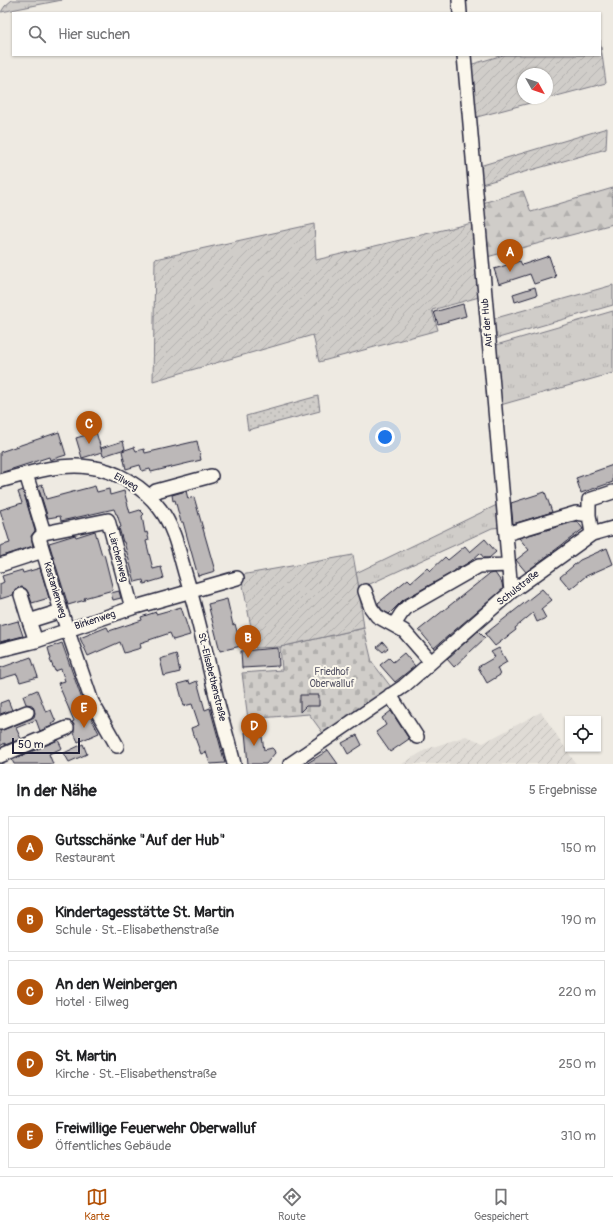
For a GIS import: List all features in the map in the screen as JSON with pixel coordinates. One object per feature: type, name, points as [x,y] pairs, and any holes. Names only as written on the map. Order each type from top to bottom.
[{"type":"street","points":[[459,0],[460,12]]},
{"type":"street","name":"Auf der Hub","points":[[464,56],[511,592]]},
{"type":"street","name":"Eilweg","points":[[0,481],[47,468],[71,466],[89,467],[109,472],[129,481],[150,496],[168,521],[190,591]]},
{"type":"street","points":[[0,565],[43,551],[39,538],[44,533],[26,474]]},
{"type":"street","points":[[150,496],[156,491],[212,476]]},
{"type":"street","points":[[592,534],[589,515],[589,500],[613,492]]},
{"type":"street","points":[[506,534],[576,513],[589,515]]},
{"type":"street","name":"Lärchenweg","points":[[44,533],[108,520],[132,608]]},
{"type":"street","name":"Schulstraße","points":[[290,764],[404,686],[511,592],[592,534],[613,528]]},
{"type":"street","name":"Kastanienweg","points":[[43,551],[61,611],[92,702],[117,746]]},
{"type":"street","points":[[394,625],[407,607],[470,570],[479,566],[509,565]]},
{"type":"street","name":"Birkenweg","points":[[0,650],[36,641],[67,629],[132,608],[237,578]]},
{"type":"street","name":"St.-Elisabethenstraße","points":[[190,591],[234,764]]},
{"type":"street","points":[[365,591],[371,608],[377,616],[404,631],[431,662]]},
{"type":"street","points":[[21,595],[36,641]]},
{"type":"street","points":[[29,621],[61,611]]},
{"type":"street","points":[[390,695],[417,736]]},
{"type":"street","points":[[0,723],[27,712]]},
{"type":"street","points":[[0,756],[67,728]]},
{"type":"shaded area","points":[[541,712],[565,748],[565,752],[568,752],[576,764],[402,764],[427,749],[466,736],[483,743]]},
{"type":"green space","points":[[12,0],[62,0],[1,12]]},
{"type":"green space","points":[[601,47],[606,83],[553,97],[553,68],[517,68],[517,104],[526,104],[473,118],[466,66],[500,56],[601,56]]},
{"type":"green space","points":[[607,128],[606,149],[478,185],[476,167]]},
{"type":"green space","points":[[613,188],[613,224],[483,258],[479,204],[523,191],[531,212]]},
{"type":"green space","points":[[476,222],[483,296],[432,310],[438,330],[319,362],[313,335],[153,381],[155,259],[314,224],[316,260]]},
{"type":"green space","points":[[613,285],[613,305],[495,339],[489,320]]},
{"type":"green space","points":[[613,311],[613,373],[497,406],[492,350],[496,345]]},
{"type":"green space","points":[[318,396],[320,411],[248,430],[246,416]]},
{"type":"green space","points":[[501,503],[503,527],[492,528],[359,589],[356,573]]},
{"type":"green space","points":[[353,555],[364,628],[280,647],[255,648],[241,575]]},
{"type":"green space","name":"Friedhof Oberwalluf","points":[[364,628],[372,662],[391,687],[325,736],[309,714],[248,719],[242,673],[282,670],[280,647]]},
{"type":"building","points":[[549,256],[556,277],[534,284],[530,274],[499,284],[494,269],[520,261],[522,265]]},
{"type":"building","points":[[535,287],[537,295],[515,302],[513,294]]},
{"type":"building","points":[[463,304],[466,316],[438,324],[434,312]]},
{"type":"building","points":[[59,432],[66,455],[50,460],[49,457],[0,473],[0,452]]},
{"type":"building","points":[[96,432],[102,452],[82,458],[76,438]]},
{"type":"building","points":[[123,441],[125,449],[103,456],[101,448]]},
{"type":"building","points":[[197,441],[201,460],[151,472],[150,469],[142,471],[140,465],[126,469],[122,451],[134,447],[136,451],[144,449],[145,453]]},
{"type":"building","points":[[613,465],[613,482],[581,493],[576,478]]},
{"type":"building","points":[[42,484],[46,499],[95,486],[97,492],[109,489],[110,495],[124,491],[130,513],[140,510],[144,514],[142,516],[145,533],[147,532],[149,540],[146,541],[153,569],[161,567],[164,578],[144,584],[143,580],[135,582],[119,528],[121,527],[114,509],[61,521],[60,516],[48,518],[38,486]]},
{"type":"building","points":[[23,490],[35,531],[31,536],[33,546],[0,557],[0,546],[10,543],[0,510],[22,503],[18,492]]},
{"type":"building","points":[[186,491],[188,499],[194,497],[215,571],[198,576],[183,522],[181,522],[175,500],[173,501],[172,495]]},
{"type":"building","points":[[545,492],[552,512],[513,524],[511,503]]},
{"type":"building","points":[[577,521],[583,529],[526,572],[516,560],[529,550],[519,538]]},
{"type":"building","points":[[95,531],[102,555],[104,554],[113,590],[84,598],[85,600],[68,605],[49,543]]},
{"type":"building","points":[[485,539],[496,552],[489,558],[484,558],[480,553],[471,561],[461,567],[460,566],[453,572],[403,600],[389,614],[382,610],[378,604],[408,579],[411,582],[427,568],[430,571],[445,557],[448,560],[465,546],[470,552]]},
{"type":"building","points":[[607,548],[613,564],[586,576],[570,589],[560,577],[580,560]]},
{"type":"building","points":[[40,568],[49,598],[32,603],[28,592],[22,587],[15,589],[13,595],[0,599],[0,584],[4,582],[2,576],[22,570],[23,573]]},
{"type":"building","points":[[495,573],[502,583],[503,589],[434,648],[419,630],[489,574]]},
{"type":"building","points":[[542,589],[552,600],[541,609],[546,618],[537,622],[533,613],[515,628],[516,630],[495,646],[485,634]]},
{"type":"building","points":[[119,591],[121,598],[113,600],[111,593]]},
{"type":"building","points":[[227,599],[233,625],[235,624],[241,646],[220,651],[208,604]]},
{"type":"building","points":[[181,607],[190,635],[173,640],[170,633],[140,643],[141,648],[124,653],[120,642],[88,656],[80,638],[107,627],[109,631],[142,620],[141,617],[156,612],[156,614]]},
{"type":"building","points":[[18,621],[23,636],[0,642],[0,626]]},
{"type":"building","points":[[478,631],[485,638],[454,667],[447,659]]},
{"type":"building","points":[[383,642],[388,648],[383,652],[377,647]]},
{"type":"building","points":[[62,643],[84,705],[99,733],[78,742],[74,733],[74,725],[72,722],[74,721],[58,683],[65,681],[61,669],[55,671],[50,660],[48,648]]},
{"type":"building","points":[[278,648],[279,666],[242,668],[241,651]]},
{"type":"building","points":[[499,648],[507,662],[497,668],[500,675],[487,683],[478,667],[495,657],[491,652]]},
{"type":"building","points":[[404,653],[415,666],[395,682],[380,665],[389,658],[393,662]]},
{"type":"building","points":[[176,654],[180,672],[164,676],[160,659]]},
{"type":"building","points":[[31,657],[38,677],[20,682],[17,674],[0,679],[0,668]]},
{"type":"building","points":[[189,681],[190,684],[197,681],[205,710],[210,708],[225,763],[210,764],[206,752],[201,754],[191,728],[199,725],[192,704],[184,706],[178,684]]},
{"type":"building","points":[[37,690],[46,712],[51,710],[56,722],[51,724],[52,726],[40,731],[36,720],[16,728],[21,739],[5,745],[5,743],[0,746],[0,731],[34,717],[35,713],[32,705],[26,704],[23,696]]},
{"type":"building","points":[[300,695],[319,695],[319,706],[306,706],[300,712]]},
{"type":"building","points":[[8,700],[12,710],[0,714],[0,703]]},
{"type":"building","points":[[391,711],[409,739],[390,752],[376,732],[386,725],[382,718]]},
{"type":"building","points":[[261,730],[264,750],[272,748],[275,753],[266,764],[248,764],[245,732]]},
{"type":"building","points":[[357,735],[362,745],[348,754],[342,743]]},
{"type":"building","points":[[58,740],[62,748],[49,754],[53,764],[14,764],[12,760]]},
{"type":"building","points":[[83,744],[87,754],[69,762],[64,753]]},
{"type":"building","points":[[328,750],[338,764],[306,764],[319,756]]},
{"type":"place","name":"Gutsschänke \"Auf der Hub\"","points":[[510,272]]},
{"type":"place","name":"An den Weinbergen","points":[[89,444]]},
{"type":"place","name":"Kindertagesstätte St. Martin","points":[[248,658]]},
{"type":"place","name":"Freiwillige Feuerwehr Oberwalluf","points":[[84,728]]},
{"type":"place","name":"St. Martin","points":[[254,746]]}]
